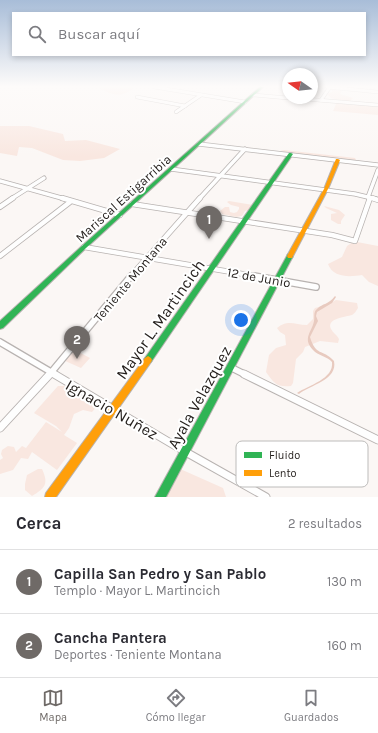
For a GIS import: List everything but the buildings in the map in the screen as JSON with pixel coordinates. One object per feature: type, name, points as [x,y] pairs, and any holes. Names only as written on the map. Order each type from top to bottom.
[{"type":"street","name":"Mariscal Estigarribia","points":[[0,326],[84,247],[235,110]]},
{"type":"street","points":[[199,144],[378,165]]},
{"type":"street","name":"Teniente Montana","points":[[0,428],[50,373],[146,258],[245,149]]},
{"type":"street","name":"Mayor L. Martincich","points":[[50,497],[113,410],[291,154]]},
{"type":"street","name":"Ayala Velazquez","points":[[160,497],[302,230],[326,190],[338,160]]},
{"type":"street","points":[[172,169],[326,190],[369,197],[378,200]]},
{"type":"street","points":[[132,204],[302,230],[355,241],[378,170]]},
{"type":"street","points":[[0,207],[44,178]]},
{"type":"street","points":[[0,181],[120,215]]},
{"type":"street","points":[[0,256],[70,202]]},
{"type":"street","name":"12 de Junio","points":[[84,247],[316,287]]},
{"type":"street","name":"Ignacio Nuñez","points":[[0,342],[113,410],[236,480]]},
{"type":"street","points":[[230,367],[378,440]]},
{"type":"street","name":"Ignacio Nuñez","points":[[248,487],[266,497]]},
{"type":"shaded area","points":[[378,110],[378,115],[333,111]]},
{"type":"shaded area","points":[[0,126],[29,126],[63,134],[65,141],[86,140],[120,149],[104,158],[80,161],[63,160],[32,148],[19,147],[17,156],[0,153]]},
{"type":"shaded area","points":[[284,150],[355,158],[356,160],[318,157],[280,151]]},
{"type":"shaded area","points":[[229,201],[253,205],[250,210],[245,211],[242,216],[236,217],[222,214],[220,211],[225,207],[229,207],[230,212],[234,213],[239,209],[239,207],[231,205],[227,202]]},
{"type":"shaded area","points":[[324,206],[339,210],[345,215],[341,221],[341,224],[331,220],[331,214],[337,213]]},
{"type":"shaded area","points":[[353,242],[378,246],[378,286],[369,282],[362,275],[342,276],[330,269],[328,264],[342,257],[347,246]]},
{"type":"shaded area","points":[[335,296],[336,297],[332,303],[317,312],[316,316],[318,321],[310,337],[317,350],[334,361],[334,368],[328,377],[299,394],[297,393],[320,381],[332,368],[332,362],[328,358],[317,354],[313,350],[308,342],[308,338],[313,325],[316,310]]},
{"type":"shaded area","points":[[336,300],[357,303],[358,308],[352,315],[331,322],[331,329],[339,339],[338,343],[320,341],[305,347],[303,352],[296,359],[293,383],[291,386],[276,384],[266,372],[269,355],[276,348],[286,345],[285,335],[277,328],[288,323],[307,325],[313,319],[313,311],[315,308],[329,304]]},
{"type":"shaded area","points":[[73,349],[90,358],[81,368],[63,360]]},
{"type":"shaded area","points":[[58,386],[68,386],[94,399],[97,406],[92,412],[83,410],[74,414],[69,428],[64,435],[77,443],[57,470],[32,452],[28,459],[21,458],[13,470],[0,474],[0,460],[3,458],[1,454],[2,450],[8,446],[14,447],[16,452],[22,446],[26,448],[46,422],[62,432],[56,426],[34,413]]},
{"type":"shaded area","points":[[178,468],[223,488],[226,497],[157,497]]},
{"type":"shaded area","points":[[38,469],[42,469],[45,482],[43,488],[32,496],[25,490],[27,475]]},
{"type":"traffic: fast","points":[[0,326],[84,247],[236,110]]},
{"type":"traffic: fast","points":[[148,360],[291,154]]},
{"type":"traffic: fast","points":[[160,497],[290,256]]},
{"type":"traffic: slow","points":[[290,256],[326,189],[338,160]]},
{"type":"traffic: slow","points":[[50,497],[148,360]]},
{"type":"place","name":"Capilla San Pedro y San Pablo","points":[[209,239]]},
{"type":"place","name":"Cancha Pantera","points":[[77,359]]}]
